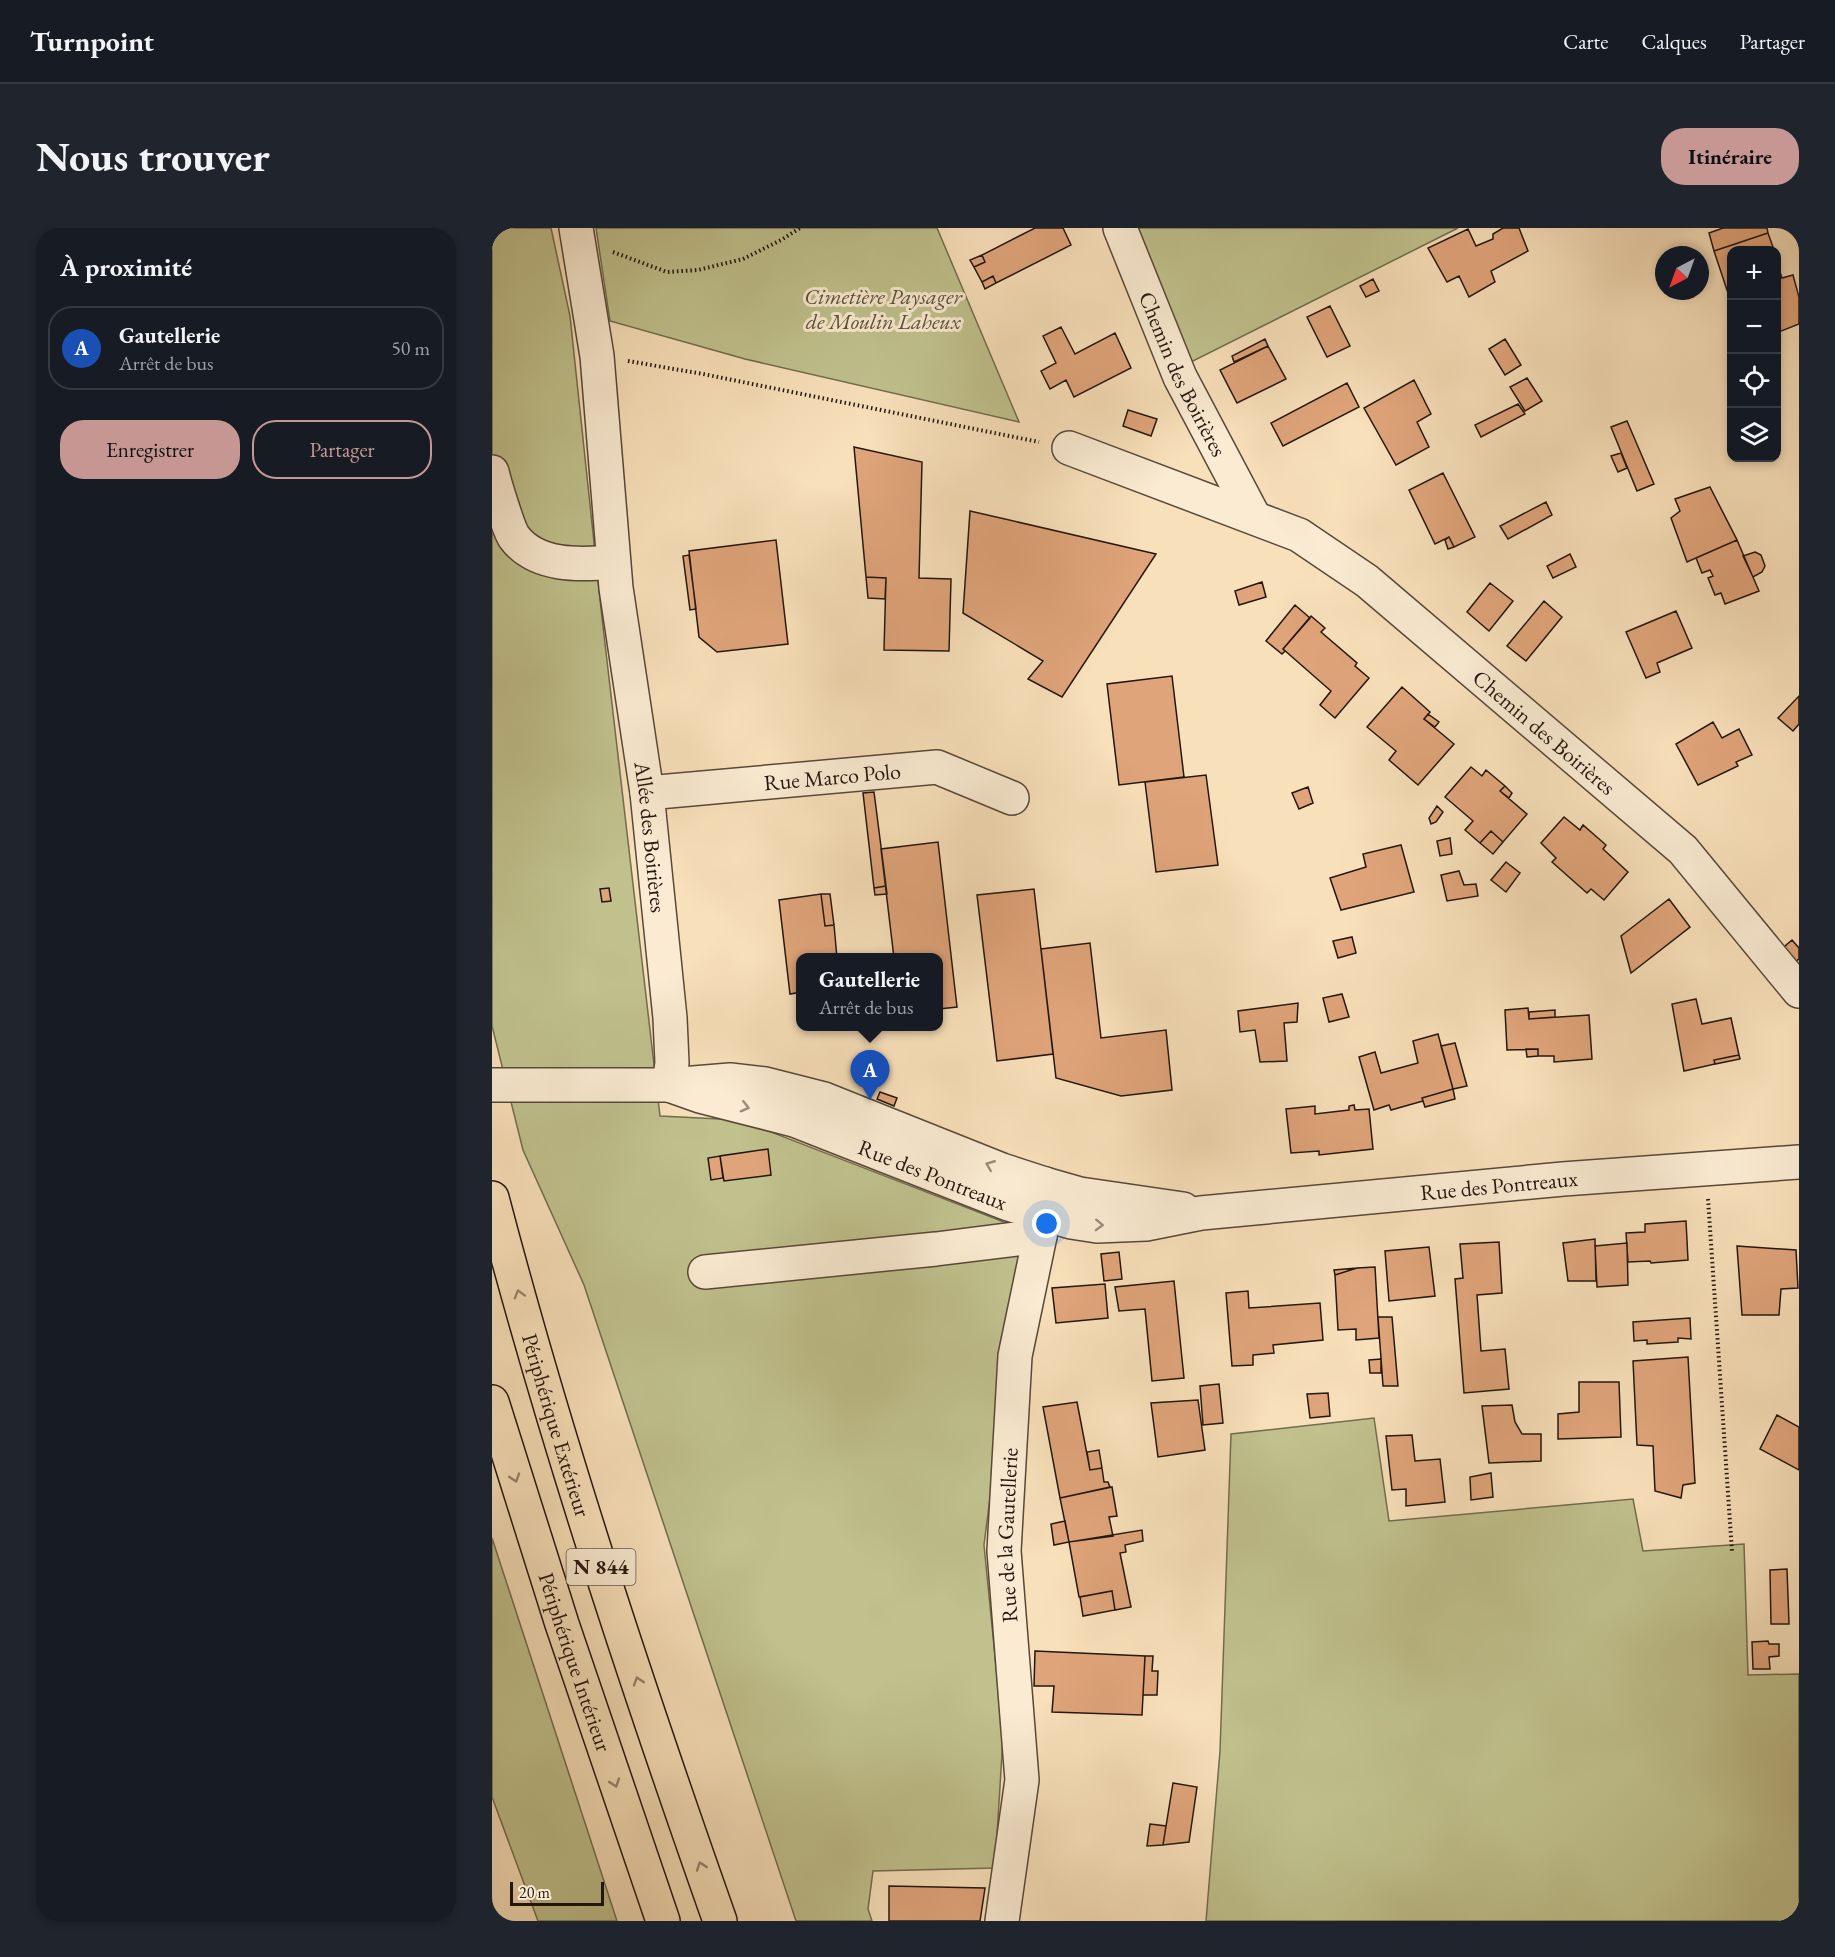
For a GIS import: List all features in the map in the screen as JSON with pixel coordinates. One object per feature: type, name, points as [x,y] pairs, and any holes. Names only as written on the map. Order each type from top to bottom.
[{"type":"highway","name":"Périphérique Extérieur","points":[[492,1198],[564,1451],[601,1569],[659,1747],[720,1921]]},
{"type":"highway","name":"Périphérique Intérieur","points":[[492,1402],[562,1624],[663,1921]]},
{"type":"street","name":"Chemin des Boirières","points":[[1120,228],[1180,377],[1254,517]]},
{"type":"street","name":"Allée des Boirières","points":[[583,232],[597,356],[614,575],[646,793],[670,1018],[672,1063],[669,1085]]},
{"type":"street","name":"Chemin des Boirières","points":[[1069,448],[1299,535],[1366,581],[1683,849],[1799,991]]},
{"type":"street","points":[[492,472],[513,536],[527,550],[550,561],[587,564],[614,575]]},
{"type":"street","name":"Rue Marco Polo","points":[[646,793],[937,767],[1012,798]]},
{"type":"street","name":"Rue des Pontreaux","points":[[492,1085],[669,1085],[700,1096],[794,1120],[1008,1204],[1042,1212],[1080,1194],[1201,1213],[1563,1179],[1799,1162]]},
{"type":"street","points":[[705,1272],[936,1249],[1042,1212]]},
{"type":"street","name":"Rue de la Gautellerie","points":[[1002,1921],[1022,1780],[1004,1539],[1015,1356],[1042,1212]]},
{"type":"path","points":[[583,232],[667,272],[698,270],[743,259],[800,228]]},
{"type":"path","points":[[597,356],[703,374],[1069,448]]},
{"type":"path","points":[[1706,1169],[1732,1552]]},
{"type":"green space","points":[[492,228],[551,228],[570,316],[602,618],[660,1116],[740,1120],[1022,1229],[1020,1261],[984,1545],[1003,1737],[995,1868],[873,1871],[868,1909],[872,1921],[796,1921],[584,1285],[523,1150],[492,1026]]},
{"type":"green space","name":"Cimetière Paysager de Moulin Laheux","points":[[596,228],[937,228],[1019,422],[745,359],[610,321]]},
{"type":"green space","points":[[1131,228],[1458,228],[1191,362]]},
{"type":"green space","points":[[1374,1418],[1389,1521],[1633,1499],[1643,1551],[1744,1544],[1748,1675],[1799,1674],[1799,1921],[1206,1921],[1220,1751],[1231,1434]]},
{"type":"green space","points":[[492,1538],[617,1921],[538,1921],[492,1797]]},
{"type":"building","points":[[1035,228],[1063,228],[1071,245],[996,283],[993,276],[982,282],[974,267],[985,262],[982,255]]},
{"type":"building","points":[[1503,228],[1519,228],[1528,251],[1491,271],[1495,282],[1469,297],[1459,276],[1447,282],[1428,248],[1468,229],[1476,246],[1493,239],[1493,234]]},
{"type":"building","points":[[1723,228],[1767,228],[1768,233],[1714,251],[1709,233]]},
{"type":"building","points":[[1768,233],[1773,246],[1729,246]]},
{"type":"building","points":[[1727,247],[1727,290],[1714,251]]},
{"type":"building","points":[[982,255],[985,262],[974,267],[970,260]]},
{"type":"building","points":[[1781,275],[1782,278],[1793,275],[1799,297],[1799,324],[1781,331]]},
{"type":"building","points":[[993,276],[996,283],[985,289],[982,282]]},
{"type":"building","points":[[1373,279],[1379,291],[1366,297],[1360,286]]},
{"type":"building","points":[[1330,306],[1350,346],[1327,357],[1307,317]]},
{"type":"building","points":[[1061,327],[1075,354],[1115,333],[1131,368],[1074,397],[1066,380],[1050,389],[1041,371],[1056,363],[1043,336]]},
{"type":"building","points":[[1265,339],[1268,346],[1234,362],[1232,356]]},
{"type":"building","points":[[1505,339],[1521,365],[1505,375],[1489,349]]},
{"type":"building","points":[[1268,346],[1286,379],[1237,403],[1220,370]]},
{"type":"building","points":[[1527,378],[1542,401],[1525,411],[1510,387]]},
{"type":"building","points":[[1414,380],[1431,414],[1417,422],[1429,447],[1396,465],[1364,408]]},
{"type":"building","points":[[1347,383],[1359,407],[1283,446],[1271,423]]},
{"type":"building","points":[[1518,404],[1525,414],[1481,437],[1475,425]]},
{"type":"building","points":[[1128,410],[1157,419],[1151,436],[1123,426]]},
{"type":"building","points":[[1627,421],[1654,484],[1637,491],[1611,427]]},
{"type":"building","points":[[854,447],[922,462],[919,578],[951,579],[949,651],[884,650],[886,578],[866,577]]},
{"type":"building","points":[[1621,453],[1627,468],[1618,472],[1611,456]]},
{"type":"building","points":[[1443,473],[1475,537],[1454,547],[1449,537],[1435,544],[1409,490]]},
{"type":"building","points":[[1710,487],[1737,540],[1687,562],[1671,518],[1680,511],[1675,499]]},
{"type":"building","points":[[1546,502],[1552,515],[1508,539],[1500,526]]},
{"type":"building","points":[[970,511],[1156,554],[1062,697],[1028,679],[1043,661],[963,613]]},
{"type":"building","points":[[1449,537],[1454,547],[1448,549],[1445,540]]},
{"type":"building","points":[[776,540],[788,644],[717,652],[699,637],[689,551]]},
{"type":"building","points":[[1737,540],[1759,591],[1725,604],[1721,593],[1715,595],[1708,578],[1713,576],[1710,570],[1702,573],[1696,558]]},
{"type":"building","points":[[1755,552],[1761,555],[1765,566],[1762,572],[1753,577],[1743,556]]},
{"type":"building","points":[[1570,554],[1576,567],[1553,578],[1547,566]]},
{"type":"building","points":[[689,555],[696,609],[690,610],[683,556]]},
{"type":"building","points":[[866,577],[886,578],[885,599],[868,598]]},
{"type":"building","points":[[1262,582],[1266,597],[1239,605],[1235,591]]},
{"type":"building","points":[[1490,583],[1513,601],[1489,631],[1467,612]]},
{"type":"building","points":[[1544,601],[1562,617],[1526,661],[1507,646]]},
{"type":"building","points":[[1295,605],[1310,618],[1283,649],[1285,651],[1282,654],[1266,641]]},
{"type":"building","points":[[1676,611],[1692,648],[1657,663],[1660,672],[1646,678],[1626,632]]},
{"type":"building","points":[[1311,616],[1325,628],[1321,632],[1357,663],[1355,666],[1369,678],[1335,718],[1320,705],[1331,691],[1283,649]]},
{"type":"building","points":[[1172,676],[1184,777],[1119,785],[1107,684]]},
{"type":"building","points":[[1402,687],[1430,712],[1424,719],[1454,744],[1418,785],[1389,760],[1396,751],[1367,727]]},
{"type":"building","points":[[1799,696],[1799,724],[1793,731],[1778,718]]},
{"type":"building","points":[[1428,714],[1439,722],[1435,727],[1424,719]]},
{"type":"building","points":[[1713,722],[1722,738],[1739,729],[1752,755],[1736,762],[1738,766],[1698,785],[1676,744]]},
{"type":"building","points":[[1471,767],[1482,776],[1486,770],[1505,786],[1500,791],[1527,814],[1503,842],[1491,831],[1480,843],[1465,830],[1473,821],[1445,797]]},
{"type":"building","points":[[1206,775],[1218,865],[1156,872],[1145,782]]},
{"type":"building","points":[[1505,786],[1512,793],[1509,798],[1500,791]]},
{"type":"building","points":[[1308,787],[1313,803],[1299,809],[1292,793]]},
{"type":"building","points":[[874,792],[886,886],[874,888],[863,793]]},
{"type":"building","points":[[1437,806],[1443,812],[1436,822],[1431,824],[1429,818]]},
{"type":"building","points":[[1564,817],[1580,830],[1583,825],[1606,845],[1603,849],[1628,872],[1604,900],[1591,889],[1587,893],[1552,862],[1556,858],[1541,843]]},
{"type":"building","points":[[1491,831],[1503,842],[1493,854],[1480,843]]},
{"type":"building","points":[[1450,838],[1452,854],[1440,856],[1437,841]]},
{"type":"building","points":[[938,842],[957,1007],[943,1009],[943,953],[893,953],[881,849]]},
{"type":"building","points":[[1401,845],[1414,892],[1341,910],[1330,878],[1366,867],[1363,854]]},
{"type":"building","points":[[1506,862],[1520,873],[1506,892],[1491,880]]},
{"type":"building","points":[[1459,871],[1464,885],[1476,884],[1478,896],[1447,901],[1441,875]]},
{"type":"building","points":[[886,886],[887,894],[875,895],[874,888]]},
{"type":"building","points":[[609,888],[611,901],[602,902],[600,889]]},
{"type":"building","points":[[1034,889],[1053,1054],[997,1061],[977,895]]},
{"type":"building","points":[[821,894],[825,926],[834,925],[837,953],[796,953],[796,993],[790,994],[779,900]]},
{"type":"building","points":[[821,894],[830,894],[834,925],[825,926]]},
{"type":"building","points":[[1669,899],[1690,927],[1631,973],[1621,936]]},
{"type":"building","points":[[1352,937],[1356,953],[1338,958],[1333,941]]},
{"type":"building","points":[[1792,940],[1799,948],[1799,959],[1789,966],[1778,952]]},
{"type":"building","points":[[1090,943],[1101,1038],[1166,1030],[1172,1090],[1121,1096],[1056,1078],[1041,949]]},
{"type":"building","points":[[1342,994],[1349,1017],[1329,1022],[1323,998]]},
{"type":"building","points":[[1696,999],[1702,1024],[1731,1018],[1739,1055],[1714,1060],[1715,1064],[1684,1071],[1672,1004]]},
{"type":"building","points":[[1298,1003],[1297,1022],[1284,1023],[1287,1061],[1260,1062],[1255,1030],[1240,1032],[1238,1011]]},
{"type":"building","points":[[1528,1008],[1529,1019],[1589,1015],[1592,1059],[1554,1062],[1554,1056],[1538,1056],[1538,1049],[1507,1050],[1505,1010]]},
{"type":"building","points":[[1555,1010],[1555,1017],[1529,1019],[1529,1012]]},
{"type":"building","points":[[1438,1034],[1453,1089],[1391,1110],[1389,1105],[1374,1110],[1359,1057],[1375,1052],[1381,1073],[1418,1063],[1413,1041]]},
{"type":"building","points":[[1455,1043],[1467,1086],[1453,1089],[1441,1046]]},
{"type":"building","points":[[1526,1049],[1538,1049],[1538,1056],[1527,1057]]},
{"type":"building","points":[[1739,1055],[1740,1059],[1715,1064],[1714,1060]]},
{"type":"building","points":[[1453,1089],[1455,1099],[1425,1107],[1422,1098]]},
{"type":"building","points":[[880,1092],[897,1098],[894,1106],[877,1099]]},
{"type":"building","points":[[1354,1105],[1355,1110],[1369,1109],[1373,1149],[1319,1155],[1319,1151],[1291,1153],[1286,1109],[1315,1106],[1315,1114],[1349,1110],[1349,1106]]},
{"type":"building","points":[[768,1149],[771,1175],[724,1181],[720,1156]]},
{"type":"building","points":[[720,1156],[723,1178],[711,1180],[708,1158]]},
{"type":"building","points":[[1686,1221],[1688,1260],[1628,1262],[1626,1233],[1645,1232],[1645,1224]]},
{"type":"building","points":[[1595,1239],[1596,1281],[1568,1281],[1563,1243]]},
{"type":"building","points":[[1499,1242],[1502,1293],[1477,1295],[1481,1351],[1505,1349],[1509,1389],[1464,1393],[1455,1279],[1463,1278],[1460,1244]]},
{"type":"building","points":[[1627,1243],[1628,1285],[1597,1287],[1595,1246]]},
{"type":"building","points":[[1737,1246],[1796,1250],[1798,1288],[1781,1289],[1779,1315],[1742,1315]]},
{"type":"building","points":[[1429,1247],[1435,1296],[1389,1301],[1385,1251]]},
{"type":"building","points":[[1119,1252],[1122,1279],[1104,1281],[1101,1254]]},
{"type":"building","points":[[1375,1267],[1379,1338],[1356,1340],[1356,1329],[1338,1330],[1335,1275],[1357,1268]]},
{"type":"building","points":[[1357,1268],[1335,1275],[1334,1270]]},
{"type":"building","points":[[1174,1281],[1184,1378],[1152,1381],[1145,1309],[1119,1311],[1115,1287]]},
{"type":"building","points":[[1105,1284],[1108,1318],[1056,1323],[1052,1288]]},
{"type":"building","points":[[1248,1291],[1249,1308],[1320,1303],[1323,1340],[1273,1345],[1274,1353],[1253,1355],[1253,1365],[1232,1366],[1226,1293]]},
{"type":"building","points":[[1378,1317],[1392,1317],[1398,1386],[1383,1386]]},
{"type":"building","points":[[1690,1318],[1691,1339],[1678,1338],[1678,1342],[1647,1344],[1647,1340],[1634,1341],[1633,1322]]},
{"type":"building","points":[[1688,1357],[1695,1483],[1683,1485],[1681,1498],[1655,1491],[1653,1446],[1637,1445],[1633,1361]]},
{"type":"building","points":[[1381,1359],[1381,1373],[1370,1373],[1369,1360]]},
{"type":"building","points":[[1579,1382],[1619,1382],[1621,1437],[1558,1439],[1558,1414],[1579,1412]]},
{"type":"building","points":[[1219,1384],[1223,1423],[1203,1425],[1200,1386]]},
{"type":"building","points":[[1328,1393],[1330,1416],[1310,1418],[1307,1394]]},
{"type":"building","points":[[1198,1400],[1205,1450],[1158,1457],[1151,1403]]},
{"type":"building","points":[[1077,1402],[1090,1470],[1102,1468],[1104,1482],[1108,1482],[1110,1487],[1060,1498],[1043,1407]]},
{"type":"building","points":[[1512,1405],[1515,1422],[1522,1434],[1541,1434],[1541,1461],[1489,1463],[1482,1406]]},
{"type":"building","points":[[1777,1415],[1799,1427],[1799,1470],[1760,1449]]},
{"type":"building","points":[[1412,1435],[1415,1461],[1440,1459],[1445,1502],[1406,1506],[1406,1489],[1392,1490],[1386,1436]]},
{"type":"building","points":[[1099,1450],[1102,1468],[1090,1470],[1087,1452]]},
{"type":"building","points":[[1491,1473],[1493,1497],[1471,1500],[1470,1477]]},
{"type":"building","points":[[1112,1487],[1117,1516],[1109,1517],[1113,1536],[1069,1542],[1060,1498]]},
{"type":"building","points":[[1065,1521],[1069,1542],[1054,1545],[1051,1524]]},
{"type":"building","points":[[1142,1530],[1143,1541],[1125,1545],[1126,1552],[1120,1553],[1131,1607],[1115,1610],[1112,1591],[1079,1597],[1069,1542]]},
{"type":"building","points":[[1787,1569],[1789,1624],[1771,1624],[1770,1570]]},
{"type":"building","points":[[1112,1591],[1115,1610],[1083,1616],[1080,1597]]},
{"type":"building","points":[[1768,1641],[1769,1644],[1779,1644],[1779,1656],[1769,1657],[1770,1669],[1753,1669],[1752,1642]]},
{"type":"building","points":[[1035,1651],[1145,1656],[1142,1715],[1052,1712],[1054,1686],[1034,1686]]},
{"type":"building","points":[[1145,1656],[1153,1656],[1152,1671],[1158,1671],[1157,1695],[1143,1695]]},
{"type":"building","points":[[1173,1783],[1197,1787],[1189,1842],[1163,1845]]},
{"type":"building","points":[[1150,1824],[1166,1826],[1163,1845],[1147,1846]]},
{"type":"building","points":[[889,1886],[985,1888],[980,1921],[889,1921]]},
{"type":"place","name":"Gautellerie","points":[[870,1100]]}]
